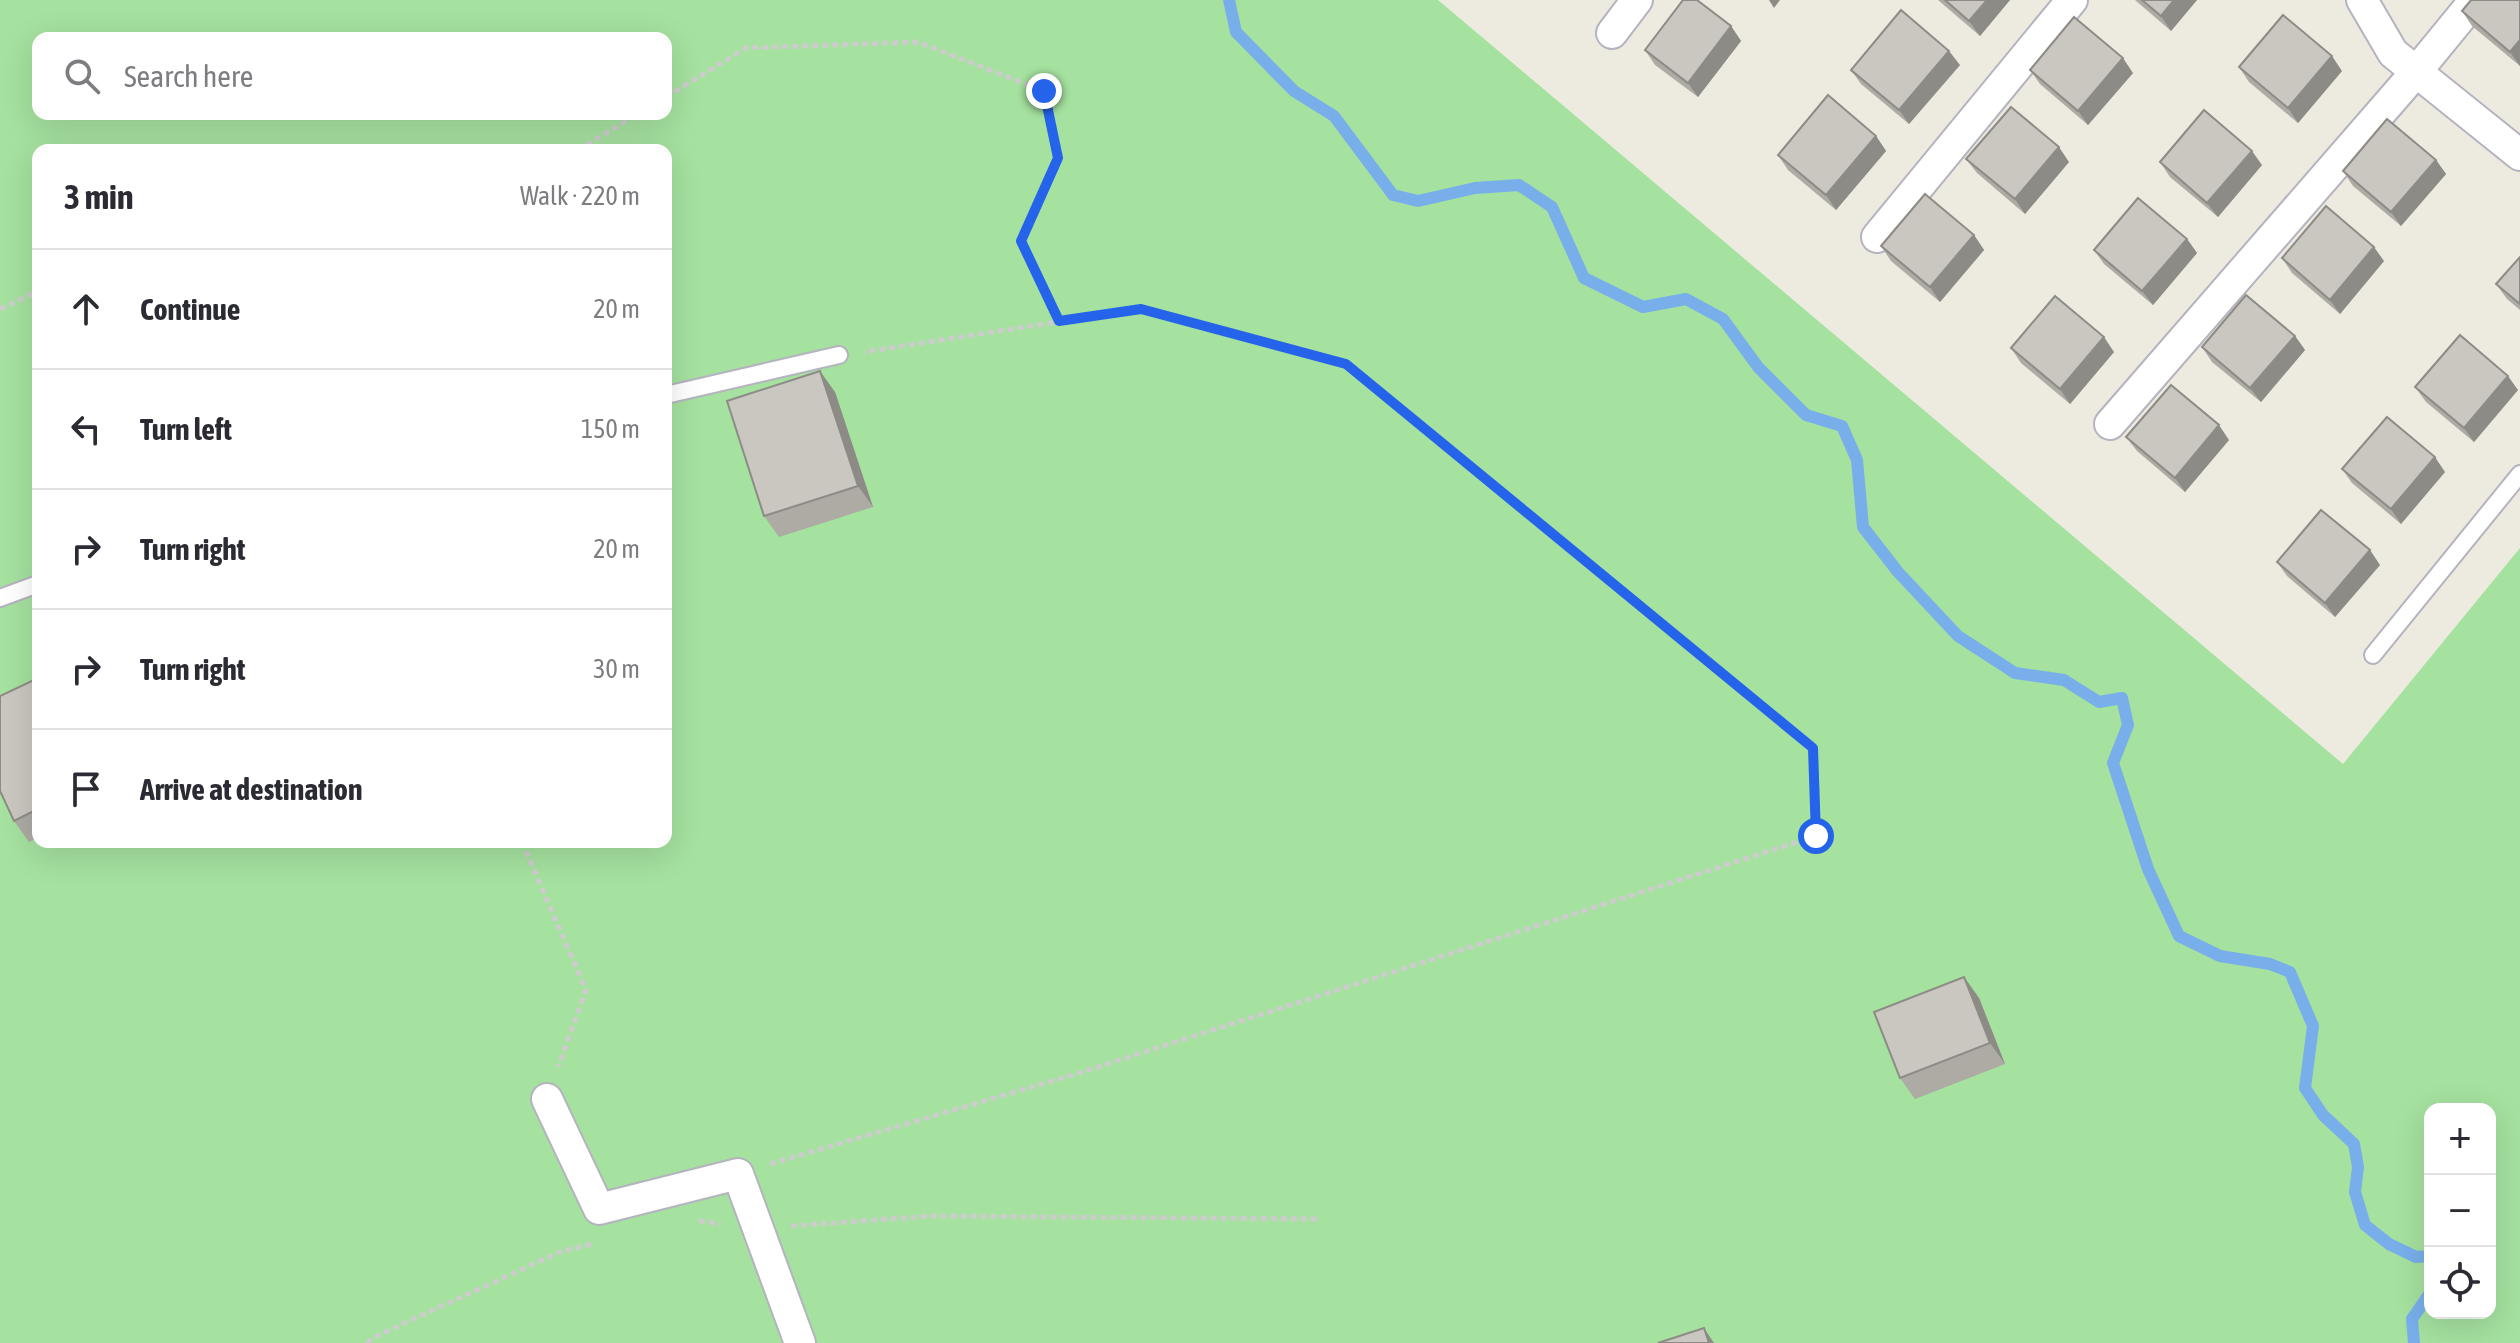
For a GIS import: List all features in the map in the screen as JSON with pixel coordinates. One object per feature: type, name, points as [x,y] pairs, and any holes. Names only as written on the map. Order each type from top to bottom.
[{"type":"street","points":[[1612,33],[1637,0]]},
{"type":"street","points":[[1877,237],[2072,0]]},
{"type":"street","points":[[2362,0],[2393,53],[2520,155]]},
{"type":"street","points":[[2110,424],[2475,0]]},
{"type":"street","points":[[547,1099],[599,1209],[738,1174],[800,1343]]},
{"type":"lane","points":[[672,394],[839,355]]},
{"type":"lane","points":[[2373,655],[2520,474]]},
{"type":"lane","points":[[0,598],[32,586]]},
{"type":"path","points":[[672,93],[746,48],[918,42],[1044,91],[1058,158],[1021,241],[1059,321]]},
{"type":"path","points":[[588,144],[628,120]]},
{"type":"path","points":[[0,309],[32,294]]},
{"type":"path","points":[[738,1174],[1076,1074],[1816,836],[1813,748],[1346,364],[1141,309],[839,355]]},
{"type":"path","points":[[525,848],[586,990],[547,1099]]},
{"type":"path","points":[[684,1225],[700,1221],[758,1228],[930,1216],[1320,1219]]},
{"type":"path","points":[[367,1343],[562,1251],[593,1244]]},
{"type":"green space","points":[[0,0],[1438,0],[2343,764],[2520,548],[2520,1343],[0,1343]]},
{"type":"building","points":[[1683,0],[1697,0],[1731,26],[1688,83],[1645,50]]},
{"type":"building","points":[[1945,0],[1987,0],[1969,21]]},
{"type":"building","points":[[2142,0],[2174,0],[2161,16]]},
{"type":"building","points":[[2471,0],[2520,0],[2520,40],[2510,52],[2462,11]]},
{"type":"building","points":[[1901,10],[1949,51],[1899,110],[1851,70]]},
{"type":"building","points":[[2283,15],[2332,56],[2288,108],[2239,67]]},
{"type":"building","points":[[2074,17],[2123,58],[2078,111],[2030,70]]},
{"type":"building","points":[[1828,95],[1876,136],[1826,195],[1778,155]]},
{"type":"building","points":[[2011,107],[2059,147],[2015,199],[1966,159]]},
{"type":"building","points":[[2204,110],[2252,151],[2207,203],[2160,162]]},
{"type":"building","points":[[2387,119],[2436,160],[2391,212],[2343,171]]},
{"type":"building","points":[[1925,194],[1974,235],[1930,287],[1881,246]]},
{"type":"building","points":[[2138,198],[2187,239],[2142,291],[2094,250]]},
{"type":"building","points":[[2326,206],[2374,247],[2330,300],[2282,258]]},
{"type":"building","points":[[2520,257],[2520,304],[2496,284]]},
{"type":"building","points":[[2246,295],[2295,336],[2250,388],[2202,347]]},
{"type":"building","points":[[2055,296],[2104,337],[2060,389],[2011,348]]},
{"type":"building","points":[[2460,335],[2508,376],[2464,428],[2415,387]]},
{"type":"building","points":[[820,371],[858,486],[764,516],[727,401]]},
{"type":"building","points":[[2171,385],[2219,425],[2175,478],[2126,437]]},
{"type":"building","points":[[2387,417],[2435,457],[2391,509],[2342,469]]},
{"type":"building","points":[[2321,510],[2370,550],[2325,603],[2277,562]]},
{"type":"building","points":[[32,681],[32,812],[14,821],[0,791],[0,696]]},
{"type":"building","points":[[1964,977],[1990,1043],[1900,1078],[1874,1012]]},
{"type":"building","points":[[1704,1328],[1709,1343],[1658,1343]]},
{"type":"waterway","points":[[1229,0],[1236,32],[1294,91],[1334,116],[1393,195],[1418,201],[1475,188],[1519,185],[1552,207],[1584,278],[1643,307],[1686,299],[1723,319],[1758,367],[1806,415],[1842,426],[1857,460],[1863,527],[1898,572],[1958,636],[2015,673],[2064,680],[2099,702],[2122,698],[2128,725],[2113,763],[2148,869],[2179,936],[2220,956],[2270,964],[2290,972],[2313,1026],[2305,1088],[2323,1115],[2354,1144],[2358,1167],[2355,1192],[2365,1225],[2389,1244],[2416,1257],[2424,1256]]},
{"type":"waterway","points":[[2414,1343],[2412,1319],[2424,1302]]},
{"type":"route","points":[[1044,91],[1058,158],[1021,241],[1059,321],[1141,309],[1346,364],[1813,748],[1816,836]]}]
